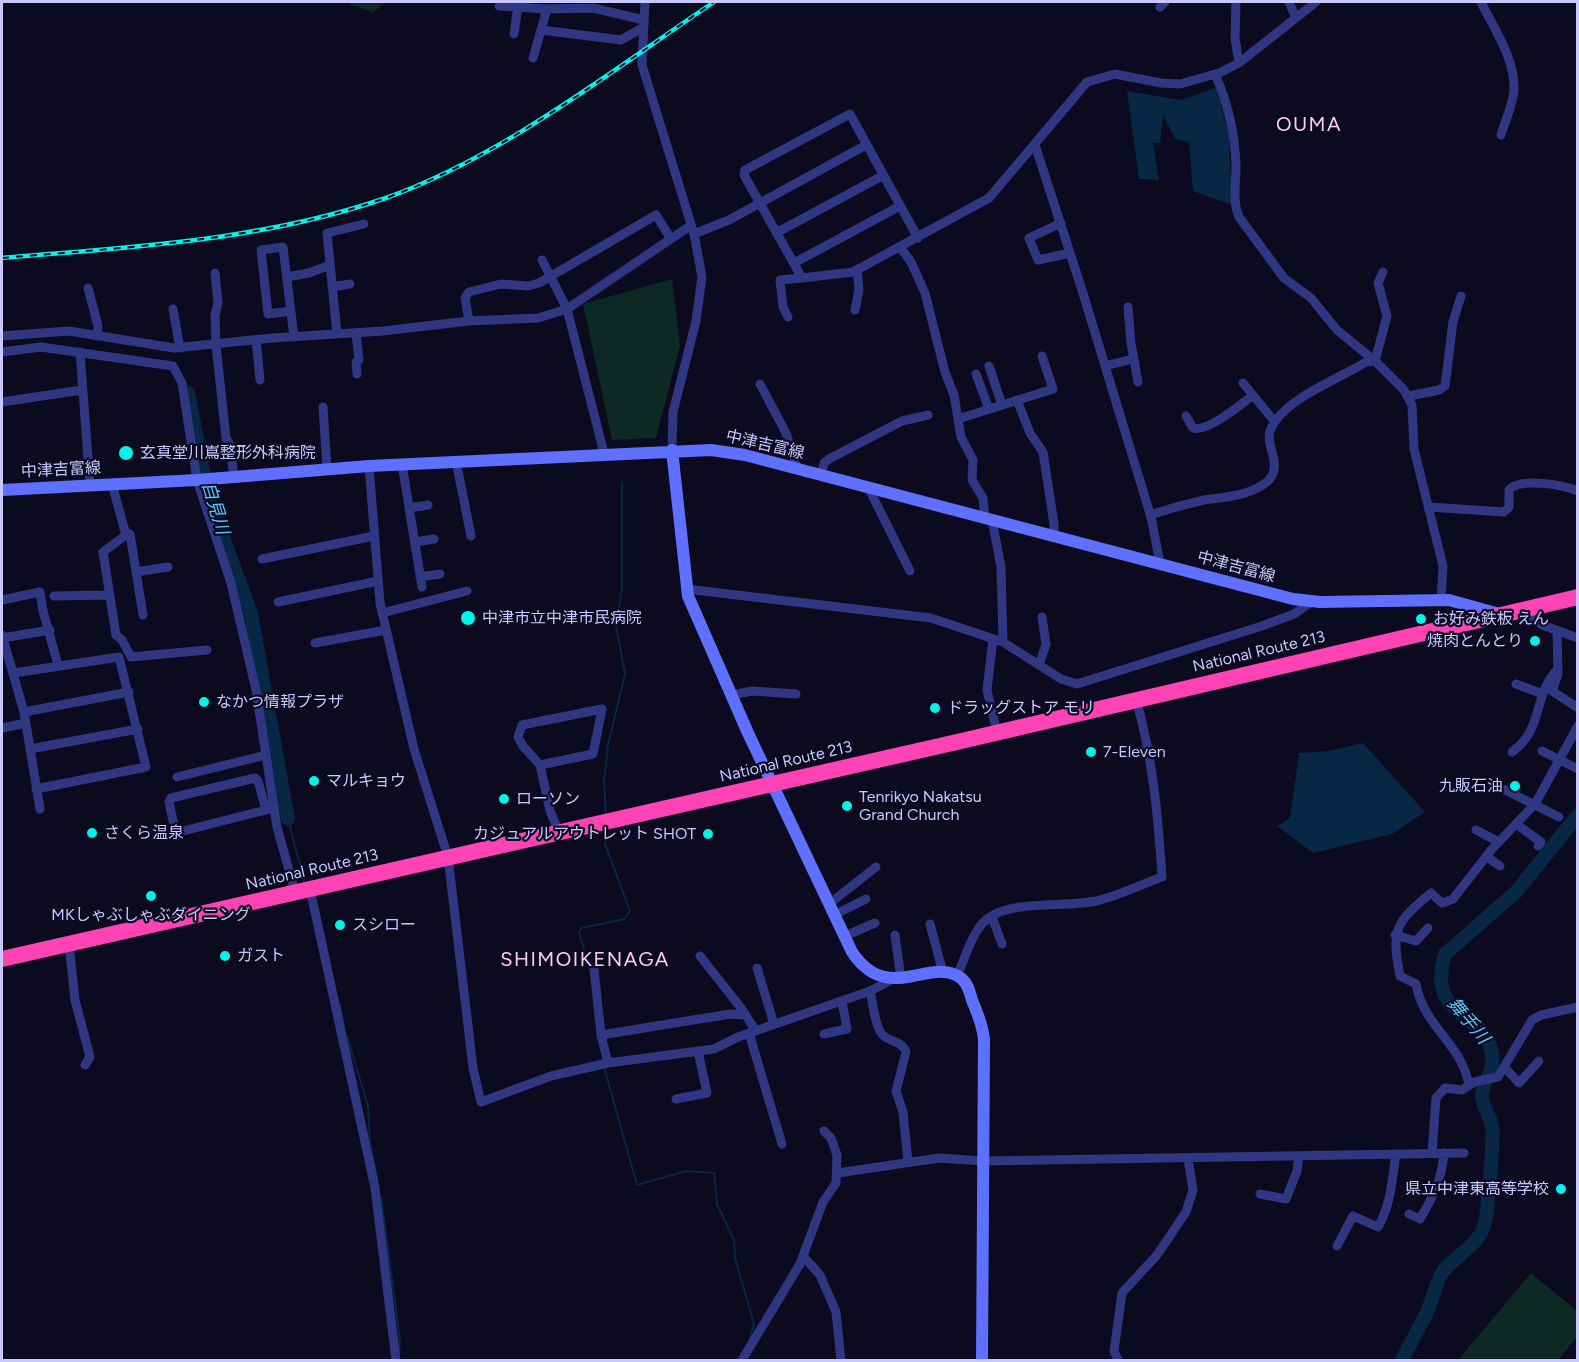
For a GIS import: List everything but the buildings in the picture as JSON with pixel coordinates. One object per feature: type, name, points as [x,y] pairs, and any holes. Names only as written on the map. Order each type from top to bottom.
[{"type":"highway","name":"National Route 213","points":[[2,959],[1578,597]]},
{"type":"main road","name":"中津吉富線","points":[[2,490],[197,480],[369,466],[604,453],[672,450],[726,452],[1311,602],[1441,600],[1512,613]]},
{"type":"main road","points":[[672,450],[686,589],[730,695],[856,957],[866,968],[897,979],[943,973],[957,976],[967,986],[983,1029],[982,1360]]},
{"type":"street","points":[[645,2],[642,65],[692,230],[702,272],[700,300],[673,412],[672,450]]},
{"type":"street","points":[[1236,2],[1235,38],[1239,63]]},
{"type":"street","points":[[1289,2],[1296,18]]},
{"type":"street","points":[[788,317],[783,307],[780,280],[839,276],[857,270],[984,202],[1035,145],[1081,87],[1096,77],[1115,74],[1174,84],[1215,74],[1239,63],[1316,2]]},
{"type":"street","points":[[1481,2],[1508,58],[1514,81],[1513,99],[1500,135]]},
{"type":"street","points":[[499,6],[516,4],[547,9],[564,4],[593,8],[644,24]]},
{"type":"street","points":[[514,34],[516,4]]},
{"type":"street","points":[[533,58],[547,9]]},
{"type":"street","points":[[541,30],[621,40],[644,24]]},
{"type":"street","points":[[1215,74],[1229,107],[1236,163],[1235,206],[1239,217],[1288,282],[1311,297],[1342,335],[1375,361],[1408,396],[1413,409],[1414,449],[1443,566],[1441,600]]},
{"type":"street","points":[[802,278],[744,175],[745,170],[850,114],[882,176],[918,237]]},
{"type":"street","points":[[2,336],[69,331],[158,348],[180,348],[469,321],[538,318],[567,309],[672,238],[729,220],[866,145]]},
{"type":"street","points":[[1035,145],[1150,514],[1160,563]]},
{"type":"street","points":[[776,233],[882,176]]},
{"type":"street","points":[[794,263],[900,206]]},
{"type":"street","points":[[469,321],[465,298],[469,292],[501,284],[528,286],[550,277],[656,215],[672,238]]},
{"type":"street","points":[[1061,223],[1029,238],[1038,260],[1070,253]]},
{"type":"street","points":[[337,334],[327,233],[364,224]]},
{"type":"street","points":[[291,311],[268,314],[261,250],[284,247],[294,337]]},
{"type":"street","points":[[900,247],[911,262],[925,293],[963,441],[972,460],[972,480],[983,498],[1001,567],[1003,642]]},
{"type":"street","points":[[542,260],[567,309],[604,453]]},
{"type":"street","points":[[287,276],[309,273],[330,265]]},
{"type":"street","points":[[855,310],[859,290],[857,270]]},
{"type":"street","points":[[1375,361],[1387,316],[1378,283],[1383,272]]},
{"type":"street","points":[[215,273],[218,303],[215,315],[216,345],[226,438],[230,445],[234,477]]},
{"type":"street","points":[[332,287],[350,284]]},
{"type":"street","points":[[88,288],[98,326],[96,336]]},
{"type":"street","points":[[1408,396],[1439,390],[1445,386],[1453,321],[1461,296]]},
{"type":"street","points":[[1128,307],[1133,359],[1138,382]]},
{"type":"street","points":[[173,309],[180,348]]},
{"type":"street","points":[[356,333],[359,360],[356,362],[357,374]]},
{"type":"street","points":[[256,340],[260,380]]},
{"type":"street","points":[[2,352],[40,347],[173,366],[182,383],[197,480],[231,583],[256,690],[266,755],[269,809]]},
{"type":"street","points":[[80,352],[90,485]]},
{"type":"street","points":[[958,419],[1053,389],[1042,356]]},
{"type":"street","points":[[1105,366],[1133,359]]},
{"type":"street","points":[[1150,514],[1205,500],[1229,498],[1268,481],[1273,471],[1274,451],[1269,436],[1282,412],[1366,362],[1375,361]]},
{"type":"street","points":[[989,366],[1002,405]]},
{"type":"street","points":[[976,374],[989,409]]},
{"type":"street","points":[[1243,383],[1275,422]]},
{"type":"street","points":[[760,384],[783,426],[795,455],[797,469]]},
{"type":"street","points":[[2,402],[82,390]]},
{"type":"street","points":[[1186,416],[1193,428],[1198,430],[1219,420],[1252,396]]},
{"type":"street","points":[[1017,400],[1030,433],[1043,452],[1054,536]]},
{"type":"street","points":[[323,407],[327,469]]},
{"type":"street","points":[[821,475],[824,464],[829,459],[902,421],[928,415]]},
{"type":"street","points":[[456,461],[471,536]]},
{"type":"street","points":[[402,464],[422,587]]},
{"type":"street","points":[[369,466],[382,613],[414,749],[448,857],[473,1068],[481,1102],[551,1076],[608,1063],[714,1049],[774,1024],[870,991],[897,979],[895,935]]},
{"type":"street","points":[[1429,507],[1504,512],[1509,507],[1509,490],[1519,483],[1560,485],[1578,491]]},
{"type":"street","points":[[112,484],[126,535]]},
{"type":"street","points":[[868,487],[910,571]]},
{"type":"street","points":[[409,508],[428,505]]},
{"type":"street","points":[[143,615],[130,534],[103,552],[116,635],[122,640],[132,657],[207,650]]},
{"type":"street","points":[[262,559],[374,536]]},
{"type":"street","points":[[415,542],[434,539]]},
{"type":"street","points":[[136,572],[168,567]]},
{"type":"street","points":[[420,577],[440,574]]},
{"type":"street","points":[[278,602],[378,581]]},
{"type":"street","points":[[686,589],[924,616],[1003,642],[1066,682],[1082,683],[1262,627],[1294,614],[1311,602]]},
{"type":"street","points":[[382,613],[466,591]]},
{"type":"street","points":[[2,600],[40,592],[58,665]]},
{"type":"street","points":[[54,596],[110,595]]},
{"type":"street","points":[[1512,613],[1523,615],[1578,638]]},
{"type":"street","points":[[1039,665],[1046,644],[1042,617]]},
{"type":"street","points":[[40,809],[24,712],[2,637],[50,630]]},
{"type":"street","points":[[315,643],[386,630]]},
{"type":"street","points":[[1557,631],[1558,669],[1552,693],[1578,708]]},
{"type":"street","points":[[993,639],[987,690],[997,732]]},
{"type":"street","points":[[14,673],[119,657],[146,767],[142,770],[36,789]]},
{"type":"street","points":[[1512,753],[1530,737],[1548,681],[1558,669]]},
{"type":"street","points":[[1516,684],[1543,694]]},
{"type":"street","points":[[24,712],[129,692]]},
{"type":"street","points":[[730,695],[752,692],[796,694]]},
{"type":"street","points":[[957,976],[977,934],[992,917],[1011,909],[1096,901],[1162,877],[1158,809],[1149,741],[1136,699]]},
{"type":"street","points":[[540,765],[593,754],[602,709],[522,725],[518,737],[540,765],[559,832]]},
{"type":"street","points":[[2,728],[26,723]]},
{"type":"street","points":[[1469,1085],[1462,1060],[1426,1016],[1416,984],[1400,976],[1395,935],[1409,912],[1431,892],[1442,903],[1451,902],[1487,856],[1534,805],[1578,726]]},
{"type":"street","points":[[30,749],[138,729]]},
{"type":"street","points":[[1542,751],[1578,769]]},
{"type":"street","points":[[177,777],[266,755]]},
{"type":"street","points":[[269,809],[179,832],[175,830],[168,802],[171,798],[255,778],[258,780],[302,891],[375,1188],[396,1360]]},
{"type":"street","points":[[1503,789],[1559,817]]},
{"type":"street","points":[[1516,824],[1541,842],[1538,846]]},
{"type":"street","points":[[1476,830],[1499,842]]},
{"type":"street","points":[[1487,856],[1500,867]]},
{"type":"street","points":[[832,909],[876,867]]},
{"type":"street","points":[[832,909],[866,899]]},
{"type":"street","points":[[992,917],[1002,944]]},
{"type":"street","points":[[845,936],[875,923]]},
{"type":"street","points":[[930,924],[943,973]]},
{"type":"street","points":[[1395,935],[1416,941],[1428,928]]},
{"type":"street","points":[[69,944],[75,1000],[90,1057],[85,1065]]},
{"type":"street","points":[[700,956],[745,1015],[753,1032],[782,1144]]},
{"type":"street","points":[[757,968],[774,1024]]},
{"type":"street","points":[[594,969],[601,1035],[608,1063]]},
{"type":"street","points":[[870,991],[880,1031],[885,1037],[900,1043],[906,1052],[896,1091],[903,1112],[908,1162]]},
{"type":"street","points":[[824,1034],[847,1029],[842,1001]]},
{"type":"street","points":[[1432,1153],[1437,1094],[1445,1088],[1462,1090],[1469,1085],[1498,1077],[1532,1020],[1541,1015],[1578,1007]]},
{"type":"street","points":[[601,1035],[730,1014],[745,1015]]},
{"type":"street","points":[[676,1099],[707,1093],[698,1051]]},
{"type":"street","points":[[1505,1068],[1519,1083],[1539,1061]]},
{"type":"street","points":[[742,1360],[802,1256],[823,1202],[836,1183],[838,1173],[834,1146],[824,1131]]},
{"type":"street","points":[[838,1173],[939,1158],[984,1161],[1464,1153]]},
{"type":"street","points":[[1337,1246],[1353,1216],[1378,1227],[1384,1217],[1390,1193],[1395,1154]]},
{"type":"street","points":[[1409,1214],[1420,1219],[1433,1197],[1442,1173],[1444,1154]]},
{"type":"street","points":[[1260,1194],[1286,1199],[1297,1171],[1299,1156]]},
{"type":"street","points":[[1118,1360],[1114,1351],[1122,1293],[1157,1255],[1186,1212],[1193,1190],[1188,1159]]},
{"type":"street","points":[[802,1256],[820,1275],[836,1312],[841,1360]]},
{"type":"green space","points":[[351,2],[387,2],[373,12],[349,4]]},
{"type":"green space","points":[[672,279],[680,346],[656,438],[612,440],[583,304]]},
{"type":"green space","points":[[1531,1273],[1577,1311],[1577,1337],[1558,1360],[1458,1360]]},
{"type":"water","points":[[1217,87],[1229,137],[1232,205],[1193,191],[1189,142],[1175,139],[1163,115],[1160,143],[1153,143],[1159,180],[1139,179],[1127,91],[1181,100]]},
{"type":"water","points":[[1363,743],[1425,812],[1392,834],[1313,853],[1277,826],[1290,818],[1299,753],[1330,751]]},
{"type":"waterway","name":"自見川","points":[[188,393],[208,496],[251,614],[288,819]]},
{"type":"waterway","points":[[606,816],[604,781],[608,745],[625,674],[616,626],[622,589],[622,482]]},
{"type":"waterway","name":"舞手川","points":[[1402,1360],[1427,1312],[1442,1273],[1481,1233],[1486,1219],[1489,1193],[1492,1126],[1482,1096],[1484,1084],[1491,1070],[1491,1049],[1485,1036],[1457,1011],[1443,990],[1441,975],[1445,954],[1516,892],[1578,815]]},
{"type":"waterway","points":[[288,819],[304,881]]},
{"type":"waterway","points":[[590,970],[579,932],[582,928],[624,919],[630,911],[605,844],[606,828]]},
{"type":"waterway","points":[[340,1005],[344,1025]]},
{"type":"waterway","points":[[347,1036],[368,1106],[370,1142],[378,1182]]},
{"type":"waterway","points":[[604,1067],[637,1185],[686,1171],[714,1173],[717,1204],[734,1240],[735,1258],[754,1324],[749,1341]]},
{"type":"waterway","points":[[381,1197],[400,1340],[399,1352]]},
{"type":"railway","points":[[2,258],[146,246],[242,233],[337,213],[383,199],[427,182],[512,137],[595,84],[714,2]]},
{"type":"place","name":"玄真堂川嶌整形外科病院","points":[[126,453]]},
{"type":"place","name":"中津市立中津市民病院","points":[[468,618]]},
{"type":"place","name":"お好み鉄板 えん","points":[[1421,619]]},
{"type":"place","name":"焼肉とんとり","points":[[1535,641]]},
{"type":"place","name":"なかつ情報プラザ","points":[[204,702]]},
{"type":"place","name":"ドラッグストア モリ","points":[[935,708]]},
{"type":"place","name":"7-Eleven","points":[[1091,752]]},
{"type":"place","name":"マルキョウ","points":[[314,781]]},
{"type":"place","name":"九販石油","points":[[1515,786]]},
{"type":"place","name":"ローソン","points":[[504,799]]},
{"type":"place","name":"Tenrikyo Nakatsu Grand Church","points":[[847,806]]},
{"type":"place","name":"さくら温泉","points":[[92,833]]},
{"type":"place","name":"カジュアルアウトレット SHOT","points":[[708,834]]},
{"type":"place","name":"MKしゃぶしゃぶダイニング","points":[[151,896]]},
{"type":"place","name":"スシロー","points":[[340,925]]},
{"type":"place","name":"ガスト","points":[[225,956]]},
{"type":"place","name":"県立中津東高等学校","points":[[1561,1189]]},
{"type":"district","name":"OUMA","points":[[1309,125]]},
{"type":"district","name":"SHIMOIKENAGA","points":[[585,960]]}]
